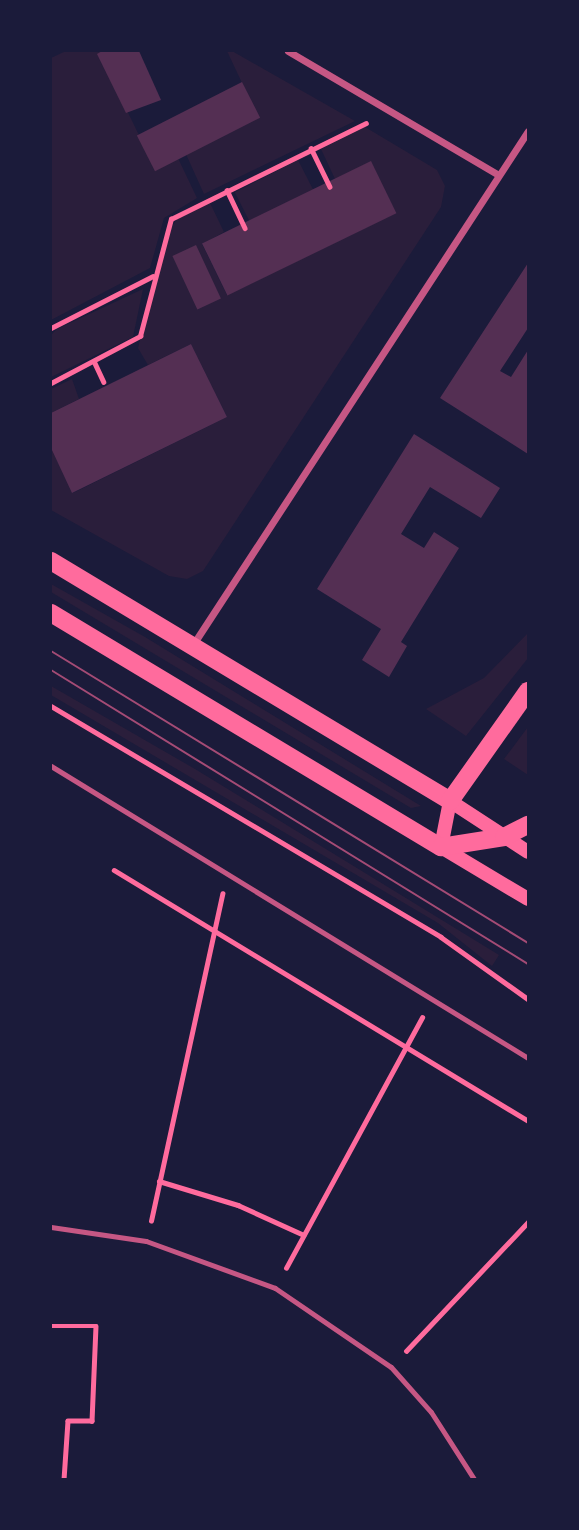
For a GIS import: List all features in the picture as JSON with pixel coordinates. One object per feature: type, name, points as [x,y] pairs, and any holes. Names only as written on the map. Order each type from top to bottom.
[{"type":"main road","points":[[51,561],[194,643],[528,852]]},
{"type":"main road","points":[[51,613],[528,899]]},
{"type":"main road","points":[[441,847],[450,802],[528,691]]},
{"type":"main road","points":[[441,847],[503,837],[528,825]]},
{"type":"street","points":[[288,51],[497,174]]},
{"type":"street","points":[[194,643],[497,174],[528,131]]},
{"type":"lane","points":[[51,766],[227,869],[528,1058]]},
{"type":"lane","points":[[51,1227],[146,1241],[275,1288],[391,1367],[431,1412],[474,1479]]},
{"type":"path","points":[[51,383],[140,336],[153,276],[171,219],[391,111]]},
{"type":"path","points":[[311,148],[330,187]]},
{"type":"path","points":[[227,191],[245,228]]},
{"type":"path","points":[[51,328],[153,276]]},
{"type":"path","points":[[94,362],[104,382]]},
{"type":"path","points":[[51,706],[441,937],[528,999]]},
{"type":"path","points":[[146,1241],[227,869]]},
{"type":"path","points":[[114,870],[404,1049],[528,1121]]},
{"type":"path","points":[[275,1288],[432,998]]},
{"type":"path","points":[[159,1181],[238,1205],[304,1235]]},
{"type":"path","points":[[391,1367],[528,1222]]},
{"type":"path","points":[[51,1326],[96,1326],[92,1421],[68,1421],[64,1479]]},
{"type":"shaded area","points":[[66,51],[103,51],[99,53],[154,166],[177,156],[197,198],[164,218],[150,268],[51,320],[51,58]]},
{"type":"shaded area","points":[[227,51],[232,51],[355,121],[204,194],[185,152],[243,85]]},
{"type":"shaded area","points":[[365,127],[437,170],[445,186],[441,207],[203,571],[187,579],[169,576],[51,510],[51,448],[73,493],[227,417],[191,344],[148,365],[138,348],[168,232],[177,219],[210,203],[224,232],[202,244],[227,295],[396,213],[371,162],[335,179],[321,149]]},
{"type":"shaded area","points":[[298,160],[313,190],[250,223],[235,192]]},
{"type":"shaded area","points":[[143,289],[133,337],[51,377],[51,335],[57,329]]},
{"type":"shaded area","points":[[72,379],[79,399],[51,413],[51,389]]},
{"type":"shaded area","points":[[51,584],[145,637],[421,806],[411,808],[51,592]]},
{"type":"shaded area","points":[[528,633],[528,658],[466,736],[426,709],[484,678]]},
{"type":"shaded area","points":[[51,686],[195,769],[499,955],[492,966],[438,923],[51,695]]},
{"type":"shaded area","points":[[528,727],[528,775],[504,759]]},
{"type":"building","points":[[102,51],[139,51],[161,100],[126,113],[97,54]]},
{"type":"building","points":[[242,82],[260,118],[155,171],[137,136]]},
{"type":"building","points":[[371,161],[396,213],[227,296],[202,243]]},
{"type":"building","points":[[196,245],[221,298],[197,309],[172,256]]},
{"type":"building","points":[[528,263],[528,328],[500,371],[511,377],[528,350],[528,454],[440,398]]},
{"type":"building","points":[[191,344],[227,417],[72,493],[51,448],[51,413]]},
{"type":"building","points":[[414,434],[500,488],[481,518],[430,487],[401,534],[424,548],[434,532],[459,548],[401,642],[407,646],[389,677],[362,660],[381,629],[317,589]]},
{"type":"tram line","points":[[51,651],[528,943]]},
{"type":"tram line","points":[[51,670],[528,964]]}]
